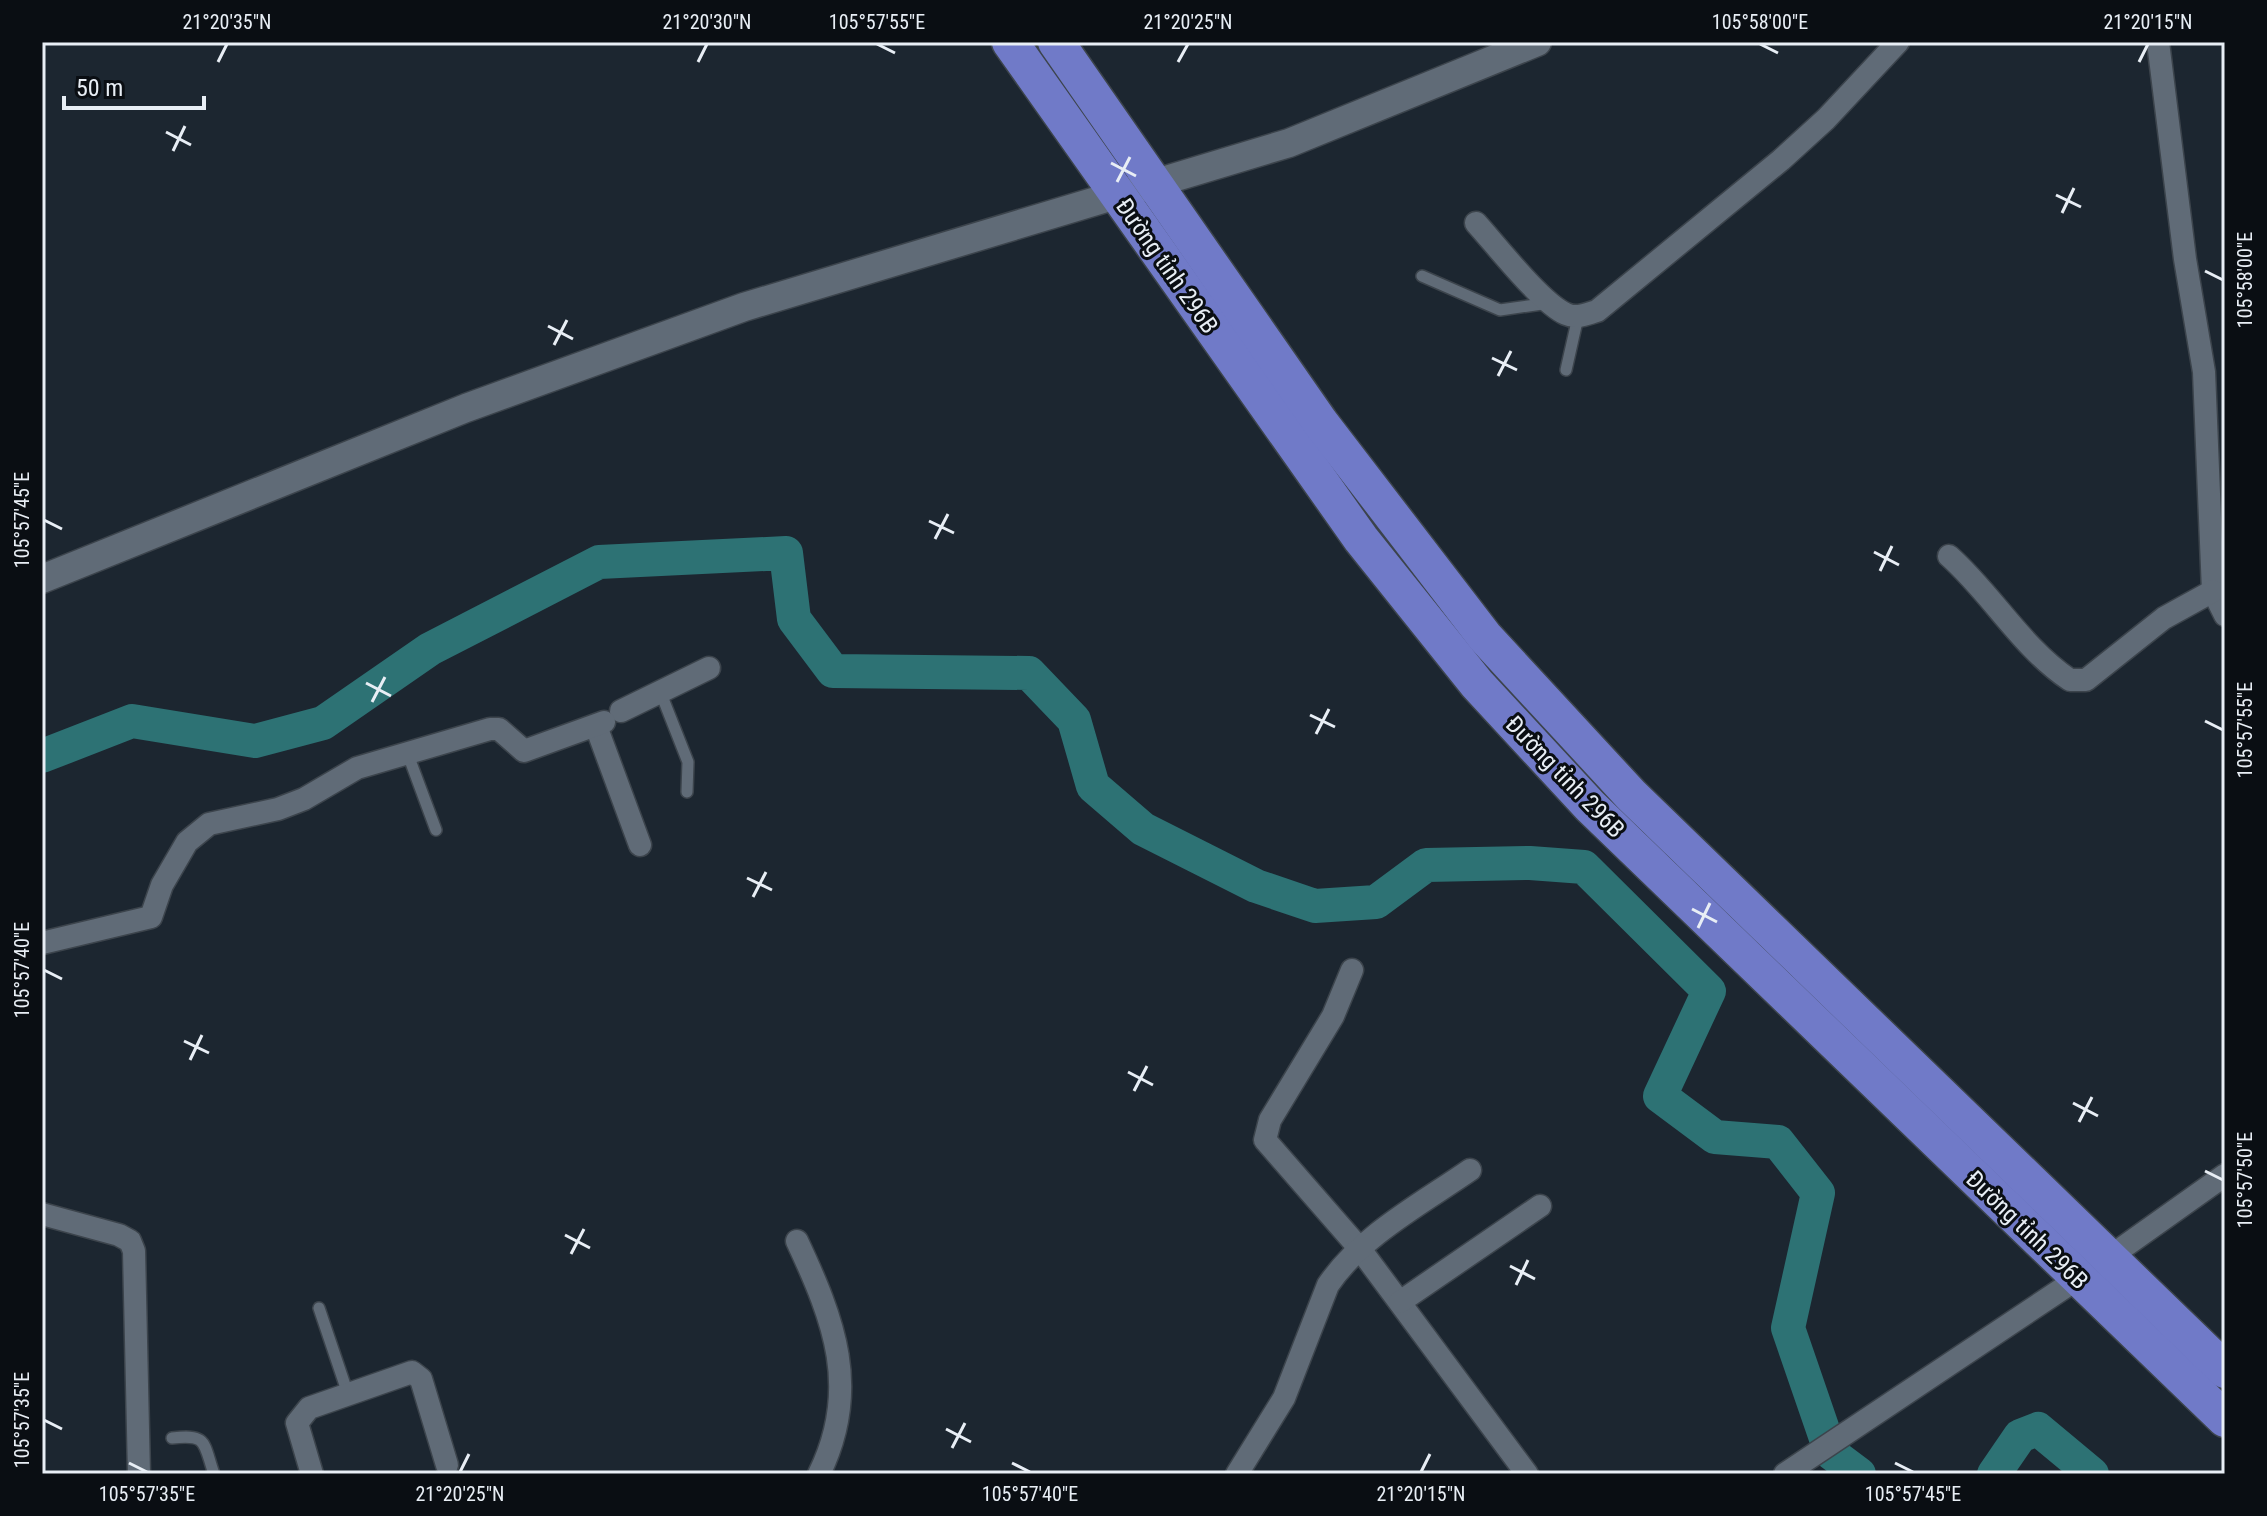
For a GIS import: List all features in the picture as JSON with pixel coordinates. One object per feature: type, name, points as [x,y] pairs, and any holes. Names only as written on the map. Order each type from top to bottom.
[{"type":"main road","name":"Đường tỉnh 296B","points":[[1010,42],[1117,198],[1361,539],[1477,684],[1590,806],[2225,1419]]},
{"type":"main road","name":"Đường tỉnh 296B","points":[[1056,42],[1355,469],[1445,590],[1541,701],[1631,795],[1868,1026],[2111,1256],[2225,1370]]},
{"type":"street","points":[[42,579],[466,408],[744,307],[1117,198],[1289,143],[1537,42]]},
{"type":"street","points":[[1476,223],[1565,314],[1578,317],[1597,311],[1781,160],[1826,119],[1898,42]]},
{"type":"street","points":[[2158,42],[2185,259],[2204,372],[2213,591],[2225,615]]},
{"type":"street","points":[[1949,556],[1982,589],[2010,625],[2070,680],[2086,680],[2164,618],[2213,591]]},
{"type":"street","points":[[42,943],[151,917],[162,885],[196,831],[231,818],[278,809],[304,799],[357,768],[490,729],[499,729],[518,748],[531,750],[607,720],[709,668]]},
{"type":"street","points":[[607,720],[640,845]]},
{"type":"street","points":[[1352,970],[1333,1016],[1270,1120],[1265,1140],[1360,1249],[1527,1474]]},
{"type":"street","points":[[1237,1474],[1284,1398],[1328,1285],[1360,1249],[1470,1170]]},
{"type":"street","points":[[2111,1256],[2225,1175]]},
{"type":"street","points":[[1400,1302],[1540,1206]]},
{"type":"street","points":[[42,1214],[119,1235],[130,1241],[134,1251],[139,1474]]},
{"type":"street","points":[[797,1241],[827,1305],[838,1343],[841,1381],[838,1419],[819,1474]]},
{"type":"street","points":[[1785,1474],[2077,1279]]},
{"type":"street","points":[[312,1474],[297,1423],[300,1415],[309,1408],[412,1372],[421,1379],[447,1465]]},
{"type":"lane","points":[[1422,276],[1500,310],[1550,302]]},
{"type":"lane","points":[[1566,370],[1578,317]]},
{"type":"lane","points":[[660,691],[685,749],[687,792]]},
{"type":"lane","points":[[407,752],[436,830]]},
{"type":"lane","points":[[319,1308],[348,1394]]},
{"type":"lane","points":[[172,1438],[197,1435],[202,1439],[214,1474]]},
{"type":"waterway","points":[[42,756],[132,721],[255,741],[323,723],[430,649],[599,562],[786,553],[794,619],[833,671],[1029,673],[1074,720],[1093,786],[1143,829],[1256,886],[1315,906],[1376,902],[1426,865],[1530,863],[1584,867],[1709,991],[1660,1096],[1715,1137],[1778,1142],[1818,1193],[1788,1328],[1831,1453],[1859,1474]]},
{"type":"waterway","points":[[1994,1474],[2020,1436],[2038,1429],[2092,1474]]}]
